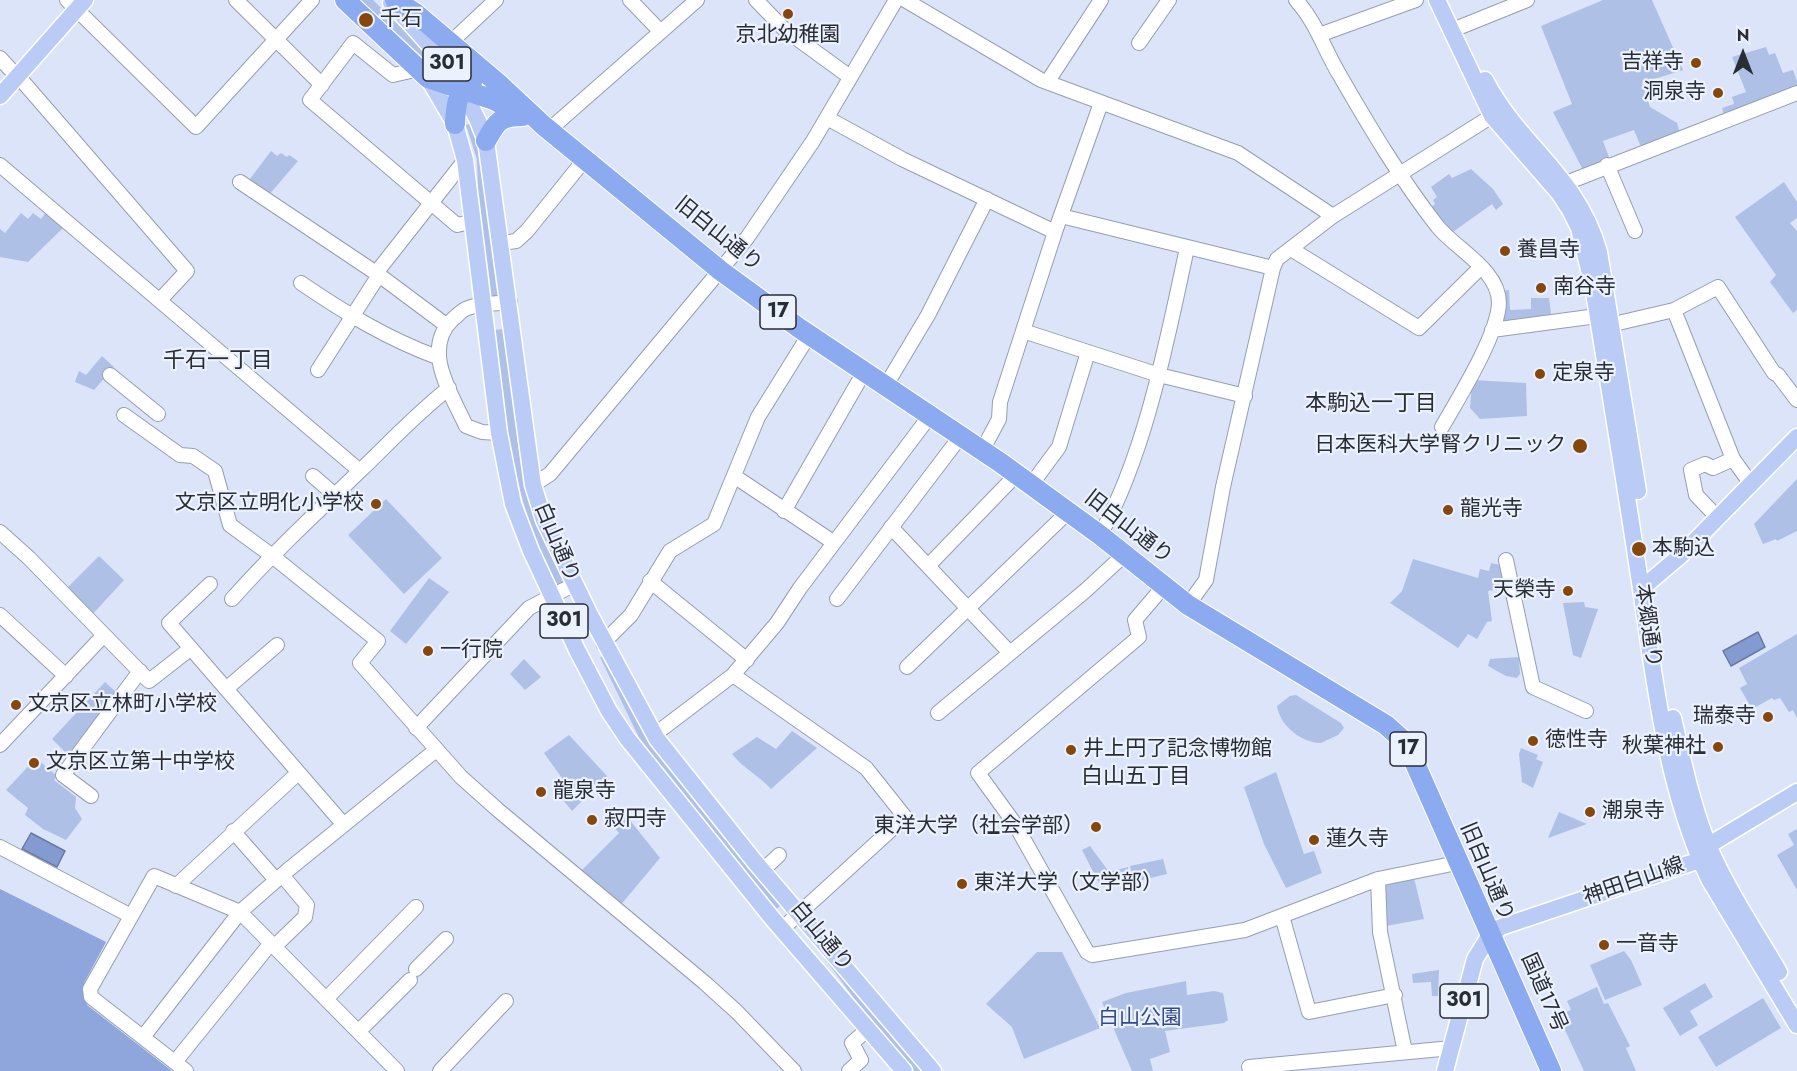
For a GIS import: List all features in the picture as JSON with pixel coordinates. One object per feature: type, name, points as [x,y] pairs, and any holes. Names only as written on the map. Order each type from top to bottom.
[{"type":"highway","name":"白山通り","points":[[345,0],[424,73]]},
{"type":"highway","name":"17","points":[[395,0],[450,43],[547,128]]},
{"type":"highway","name":"17","points":[[424,73],[494,100],[547,128]]},
{"type":"highway","points":[[455,124],[457,100],[463,88],[482,79],[495,81]]},
{"type":"highway","points":[[486,141],[494,126],[506,116],[523,116]]},
{"type":"highway","name":"旧白山通り","points":[[547,128],[721,271],[809,335],[1024,479],[1100,535],[1188,605],[1376,719],[1406,743],[1490,935]]},
{"type":"highway","name":"国道17号","points":[[1490,935],[1551,1071]]},
{"type":"main road","name":"白山通り","points":[[388,0],[432,46],[463,88],[486,141],[502,243],[533,485],[544,520],[603,643],[654,735],[763,870],[933,1071]]},
{"type":"main road","name":"本郷通り","points":[[1437,0],[1494,114],[1559,193],[1570,210],[1579,228],[1603,323]]},
{"type":"main road","points":[[1449,0],[1489,87],[1494,114]]},
{"type":"main road","points":[[0,96],[7,71],[74,2]]},
{"type":"main road","name":"白山通り","points":[[424,73],[455,124],[465,160],[499,433],[513,504],[551,595],[609,711],[627,738],[800,951],[904,1071]]},
{"type":"main road","name":"本郷通り","points":[[1494,114],[1566,183],[1586,214],[1593,230],[1603,323],[1646,584],[1667,745],[1704,853],[1797,1025]]},
{"type":"main road","points":[[1646,584],[1680,556],[1797,437]]},
{"type":"main road","points":[[603,643],[595,651],[594,658],[615,701],[627,738]]},
{"type":"main road","name":"神田白山線","points":[[1490,935],[1501,927],[1704,853],[1797,792]]},
{"type":"main road","name":"本郷通り","points":[[1704,853],[1720,871],[1797,1004]]},
{"type":"main road","name":"旧白山通り","points":[[1445,1071],[1475,959],[1490,935]]},
{"type":"main road","points":[[800,951],[819,936]]},
{"type":"street","points":[[236,0],[276,39],[284,50],[322,85]]},
{"type":"street","points":[[74,2],[196,127],[312,0]]},
{"type":"street","points":[[450,43],[496,0]]},
{"type":"street","points":[[630,0],[660,31]]},
{"type":"street","points":[[547,128],[697,0]]},
{"type":"street","points":[[756,0],[784,29],[850,77]]},
{"type":"street","points":[[533,485],[550,474],[747,238],[827,117],[896,0]]},
{"type":"street","points":[[905,0],[984,48],[1048,81],[1238,153],[1333,216]]},
{"type":"street","points":[[1048,81],[1101,0]]},
{"type":"street","points":[[1139,43],[1169,0]]},
{"type":"street","points":[[1296,0],[1310,15],[1352,97],[1401,174],[1439,228],[1495,284],[1499,304],[1491,330],[1471,375],[1442,427]]},
{"type":"street","points":[[1319,35],[1416,0]]},
{"type":"street","points":[[1460,27],[1527,0]]},
{"type":"street","points":[[424,73],[393,75],[353,43],[310,100],[457,225],[471,222]]},
{"type":"street","points":[[7,71],[187,271],[159,300]]},
{"type":"street","points":[[1566,183],[1607,165],[1797,93]]},
{"type":"street","points":[[982,451],[999,419],[1000,402],[1055,232],[1101,103]]},
{"type":"street","points":[[1188,605],[1206,580],[1223,487],[1273,268],[1277,259],[1333,216],[1494,114]]},
{"type":"street","points":[[827,117],[902,159],[1055,232]]},
{"type":"street","points":[[502,243],[516,241],[527,231],[585,159]]},
{"type":"street","points":[[318,370],[378,274],[465,160]]},
{"type":"street","points":[[0,165],[360,471]]},
{"type":"street","points":[[1607,165],[1635,231]]},
{"type":"street","points":[[240,182],[378,274],[446,325]]},
{"type":"street","points":[[885,387],[928,315],[987,199]]},
{"type":"street","points":[[1061,216],[1273,268]]},
{"type":"street","points":[[1100,535],[1119,500],[1159,375],[1187,248]]},
{"type":"street","points":[[1291,249],[1419,328],[1480,267]]},
{"type":"street","points":[[301,284],[352,317],[401,344],[437,357]]},
{"type":"street","points":[[1491,330],[1603,323],[1674,310],[1718,287],[1774,373],[1797,400]]},
{"type":"street","points":[[499,433],[470,429],[449,388],[437,357],[440,338],[446,325],[467,308],[510,302]]},
{"type":"street","points":[[1674,310],[1733,459],[1751,484]]},
{"type":"street","points":[[1023,332],[1159,375],[1245,396]]},
{"type":"street","points":[[603,643],[631,615],[669,551],[714,524],[758,417],[809,335]]},
{"type":"street","points":[[930,565],[1059,447],[1088,352]]},
{"type":"street","points":[[784,511],[864,372]]},
{"type":"street","points":[[110,375],[158,414]]},
{"type":"street","points":[[232,599],[271,555],[360,471],[411,418],[449,388]]},
{"type":"street","points":[[124,415],[180,455],[193,456],[216,471],[230,525],[378,641],[360,663],[436,750],[498,810],[737,1012],[794,1071]]},
{"type":"street","points":[[654,735],[733,675],[747,660],[833,542],[930,417]]},
{"type":"street","points":[[837,599],[960,437]]},
{"type":"street","points":[[1718,518],[1696,495],[1691,470],[1705,464],[1713,468],[1733,459]]},
{"type":"street","points":[[313,476],[335,495]]},
{"type":"street","points":[[734,476],[833,542]]},
{"type":"street","points":[[907,667],[1068,512]]},
{"type":"street","points":[[891,527],[930,565],[1010,653]]},
{"type":"street","points":[[0,532],[149,681],[190,649]]},
{"type":"street","points":[[938,713],[1124,555]]},
{"type":"street","points":[[1506,560],[1533,687],[1586,711]]},
{"type":"street","points":[[650,582],[747,660]]},
{"type":"street","points":[[210,584],[169,623],[344,825]]},
{"type":"street","points":[[416,728],[529,608],[575,584]]},
{"type":"street","points":[[1164,586],[1135,620],[1139,637],[978,773],[1015,824],[1087,952],[1092,955],[1245,930],[1377,879],[1457,863]]},
{"type":"street","points":[[0,615],[66,676]]},
{"type":"street","points":[[0,745],[104,635]]},
{"type":"street","points":[[226,689],[277,645]]},
{"type":"street","points":[[91,796],[63,775],[140,671]]},
{"type":"street","points":[[733,675],[866,768],[905,817],[782,929]]},
{"type":"street","points":[[143,1037],[240,912],[279,877],[436,750]]},
{"type":"street","points":[[176,886],[298,773]]},
{"type":"street","points":[[233,831],[307,905],[305,917],[273,944],[180,1067],[91,997],[90,989],[154,876],[240,912],[273,944],[327,998],[397,1071]]},
{"type":"street","points":[[0,847],[131,916]]},
{"type":"street","points":[[763,870],[778,855]]},
{"type":"street","points":[[1377,879],[1380,932],[1406,1052]]},
{"type":"street","points":[[327,998],[416,907]]},
{"type":"street","points":[[1282,916],[1309,1012],[1395,995]]},
{"type":"street","points":[[359,1031],[446,939]]},
{"type":"street","points":[[440,1071],[506,1001]]},
{"type":"street","points":[[849,1071],[861,1060],[852,1043],[868,1029]]},
{"type":"street","points":[[1249,1067],[1452,1048]]},
{"type":"green space","points":[[361,0],[373,0],[419,45],[443,76]]},
{"type":"green space","points":[[1603,0],[1652,0],[1683,70],[1642,83],[1650,107],[1677,123],[1680,133],[1641,147],[1634,130],[1603,141],[1610,160],[1583,170],[1553,112],[1572,104],[1541,26]]},
{"type":"green space","points":[[1766,47],[1769,55],[1775,53],[1783,73],[1793,70],[1797,81],[1797,92],[1725,118],[1722,108],[1734,104],[1732,97],[1746,92],[1732,57]]},
{"type":"green space","points":[[471,123],[483,165],[490,209],[499,297],[493,299],[490,296],[479,222],[477,159],[466,125]]},
{"type":"green space","points":[[271,151],[277,156],[281,153],[298,161],[267,197],[247,183]]},
{"type":"green space","points":[[1471,169],[1493,189],[1503,204],[1496,210],[1492,204],[1450,234],[1429,209],[1435,204],[1433,200],[1437,197],[1431,187],[1449,174],[1452,178]]},
{"type":"green space","points":[[1784,182],[1797,202],[1797,218],[1790,223],[1797,231],[1797,310],[1793,313],[1770,282],[1776,275],[1735,217]]},
{"type":"green space","points":[[47,211],[62,222],[62,229],[28,262],[0,257],[0,229],[5,233],[21,213],[28,219],[33,213],[41,219]]},
{"type":"green space","points":[[1509,290],[1510,310],[1531,309],[1531,298],[1549,298],[1552,321],[1495,328],[1501,291]]},
{"type":"green space","points":[[504,329],[518,443],[526,478],[565,581],[560,586],[550,574],[533,531],[516,475],[494,330]]},
{"type":"green space","points":[[102,356],[114,367],[94,390],[75,382],[79,371],[86,375]]},
{"type":"green space","points":[[1472,380],[1526,383],[1527,416],[1480,419],[1470,408]]},
{"type":"green space","points":[[1797,479],[1797,531],[1777,541],[1776,539],[1763,544],[1754,524]]},
{"type":"green space","points":[[386,499],[442,558],[404,594],[348,535]]},
{"type":"green space","points":[[99,556],[124,580],[91,616],[65,590]]},
{"type":"green space","points":[[1413,559],[1478,578],[1480,569],[1489,571],[1491,563],[1500,565],[1504,588],[1488,591],[1492,621],[1487,622],[1477,639],[1468,634],[1458,648],[1390,603],[1402,591]]},
{"type":"green space","points":[[429,578],[449,592],[406,644],[390,631]]},
{"type":"green space","points":[[1584,602],[1585,607],[1598,609],[1581,658],[1573,655],[1563,603]]},
{"type":"green space","points":[[1797,634],[1797,718],[1793,710],[1789,712],[1780,698],[1774,700],[1772,698],[1752,709],[1740,688],[1747,684],[1739,668]]},
{"type":"green space","points":[[600,657],[604,657],[638,720],[674,774],[783,904],[775,910],[644,748]]},
{"type":"green space","points":[[1519,657],[1520,674],[1517,678],[1506,676],[1488,666],[1490,659]]},
{"type":"green space","points":[[524,659],[541,677],[525,690],[510,674]]},
{"type":"green space","points":[[105,682],[116,692],[69,756],[52,739]]},
{"type":"green space","points":[[1296,695],[1341,723],[1344,728],[1338,735],[1321,743],[1300,737],[1282,720],[1277,706],[1290,696]]},
{"type":"green space","points":[[792,731],[817,748],[771,789],[732,754],[757,737],[776,749]]},
{"type":"green space","points":[[569,735],[607,776],[572,811],[560,796],[569,788],[544,753]]},
{"type":"green space","points":[[1521,748],[1538,755],[1536,759],[1543,762],[1533,788],[1522,782],[1519,754]]},
{"type":"green space","points":[[36,758],[57,776],[54,780],[76,797],[75,808],[82,819],[66,840],[43,829],[25,815],[28,808],[6,790]]},
{"type":"green space","points":[[1276,772],[1304,854],[1314,851],[1322,873],[1286,888],[1264,844],[1244,787]]},
{"type":"green space","points":[[1559,812],[1587,824],[1548,838]]},
{"type":"green space","points":[[625,814],[660,858],[619,907],[578,874],[619,833],[613,826]]},
{"type":"green space","points":[[1797,829],[1797,890],[1777,855],[1794,845],[1788,834]]},
{"type":"green space","points":[[1090,846],[1109,872],[1128,867],[1128,876],[1131,881],[1101,887],[1082,850]]},
{"type":"green space","points":[[1163,859],[1167,874],[1134,882],[1130,866]]},
{"type":"green space","points":[[1414,878],[1424,919],[1386,926],[1382,883]]},
{"type":"green space","points":[[815,945],[924,1071],[913,1071],[872,1023]]},
{"type":"green space","points":[[1624,951],[1631,960],[1642,985],[1605,1000],[1590,965]]},
{"type":"green space","points":[[1037,952],[1062,952],[1100,1028],[1024,1059],[1012,1027],[986,1004]]},
{"type":"green space","points":[[1439,970],[1438,996],[1432,996],[1431,982],[1413,983],[1412,974]]},
{"type":"green space","name":"白山公園","points":[[1186,981],[1187,995],[1214,991],[1223,993],[1228,1020],[1224,1023],[1165,1031],[1170,1052],[1150,1059],[1153,1071],[1132,1071],[1102,1002],[1126,993]]},
{"type":"green space","points":[[1705,983],[1713,997],[1690,1011],[1698,1025],[1680,1036],[1663,1008]]},
{"type":"green space","points":[[1597,987],[1604,1004],[1608,1003],[1630,1046],[1626,1048],[1636,1071],[1584,1071],[1558,1015],[1571,1010],[1567,1001]]},
{"type":"green space","points":[[1763,998],[1781,1028],[1716,1067],[1698,1037]]},
{"type":"shaded area","points":[[1758,632],[1765,647],[1731,666],[1723,651]]},
{"type":"shaded area","points":[[31,833],[65,851],[57,867],[22,849]]},
{"type":"shaded area","points":[[0,889],[106,942],[84,983],[87,1005],[172,1071],[0,1071]]},
{"type":"place","name":"京北幼稚園","points":[[788,14]]},
{"type":"place","name":"千石","points":[[366,20]]},
{"type":"place","name":"吉祥寺","points":[[1696,63]]},
{"type":"place","name":"洞泉寺","points":[[1718,93]]},
{"type":"place","name":"養昌寺","points":[[1505,251]]},
{"type":"place","name":"南谷寺","points":[[1541,288]]},
{"type":"place","name":"定泉寺","points":[[1540,374]]},
{"type":"place","name":"日本医科大学腎クリニック","points":[[1580,446]]},
{"type":"place","name":"文京区立明化小学校","points":[[376,504]]},
{"type":"place","name":"龍光寺","points":[[1448,510]]},
{"type":"place","name":"本駒込","points":[[1639,549]]},
{"type":"place","name":"天榮寺","points":[[1568,591]]},
{"type":"place","name":"一行院","points":[[428,651]]},
{"type":"place","name":"文京区立林町小学校","points":[[16,705]]},
{"type":"place","name":"瑞泰寺","points":[[1768,717]]},
{"type":"place","name":"徳性寺","points":[[1533,741]]},
{"type":"place","name":"秋葉神社","points":[[1718,747]]},
{"type":"place","name":"井上円了記念博物館","points":[[1071,750]]},
{"type":"place","name":"文京区立第十中学校","points":[[34,763]]},
{"type":"place","name":"龍泉寺","points":[[541,792]]},
{"type":"place","name":"潮泉寺","points":[[1590,812]]},
{"type":"place","name":"寂円寺","points":[[592,820]]},
{"type":"place","name":"東洋大学（社会学部）","points":[[1096,827]]},
{"type":"place","name":"蓮久寺","points":[[1314,840]]},
{"type":"place","name":"東洋大学（文学部）","points":[[962,884]]},
{"type":"place","name":"一音寺","points":[[1604,945]]},
{"type":"district","name":"千石一丁目","points":[[218,362]]},
{"type":"district","name":"本駒込一丁目","points":[[1371,405]]},
{"type":"district","name":"白山五丁目","points":[[1136,778]]}]
